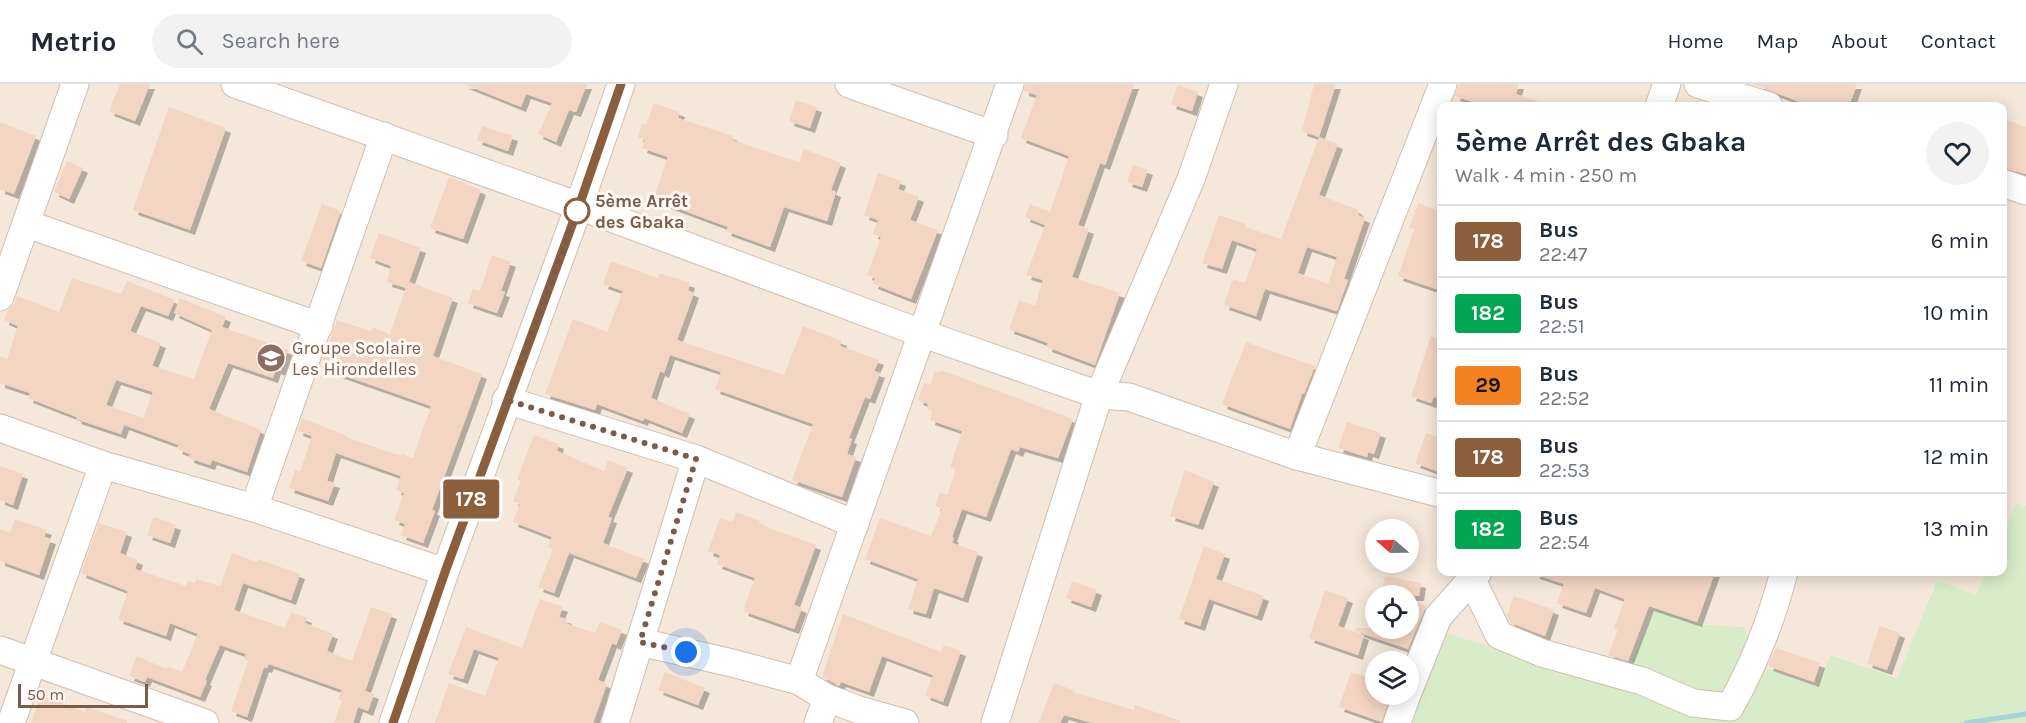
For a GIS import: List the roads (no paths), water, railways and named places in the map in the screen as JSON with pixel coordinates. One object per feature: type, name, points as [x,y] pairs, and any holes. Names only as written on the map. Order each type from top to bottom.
[{"type":"street","points":[[0,297],[75,84]]},
{"type":"street","points":[[237,84],[579,206],[921,333],[1099,395],[1129,397],[1297,456],[1437,493]]},
{"type":"street","points":[[393,723],[621,84]]},
{"type":"street","points":[[849,84],[994,135]]},
{"type":"street","points":[[799,681],[921,333],[994,135],[1010,84]]},
{"type":"street","points":[[995,723],[1099,395],[1191,179],[1224,84]]},
{"type":"street","points":[[1297,456],[1443,84]]},
{"type":"street","points":[[1660,102],[1667,84]]},
{"type":"street","points":[[1698,84],[1756,102]]},
{"type":"street","points":[[254,508],[384,136]]},
{"type":"street","points":[[2007,185],[2026,191]]},
{"type":"street","points":[[27,224],[319,326]]},
{"type":"street","points":[[507,400],[696,459],[855,524]]},
{"type":"street","points":[[0,428],[103,465],[254,508],[445,572]]},
{"type":"street","points":[[615,723],[696,459]]},
{"type":"street","points":[[11,723],[103,465]]},
{"type":"street","points":[[1419,665],[1438,617],[1475,576],[1499,635],[1542,653],[1642,681],[1693,703],[1730,707],[1745,680],[1776,602],[1783,576]]},
{"type":"street","points":[[640,642],[799,681],[823,711],[860,710],[905,723]]},
{"type":"street","points":[[0,650],[205,723]]},
{"type":"street","points":[[1396,723],[1403,705]]},
{"type":"waterway","points":[[1966,723],[2026,714]]},
{"type":"place","name":"5ème Arrêt des Gbaka","points":[[577,211]]},
{"type":"place","name":"Groupe Scolaire Les Hirondelles","points":[[271,358]]}]
